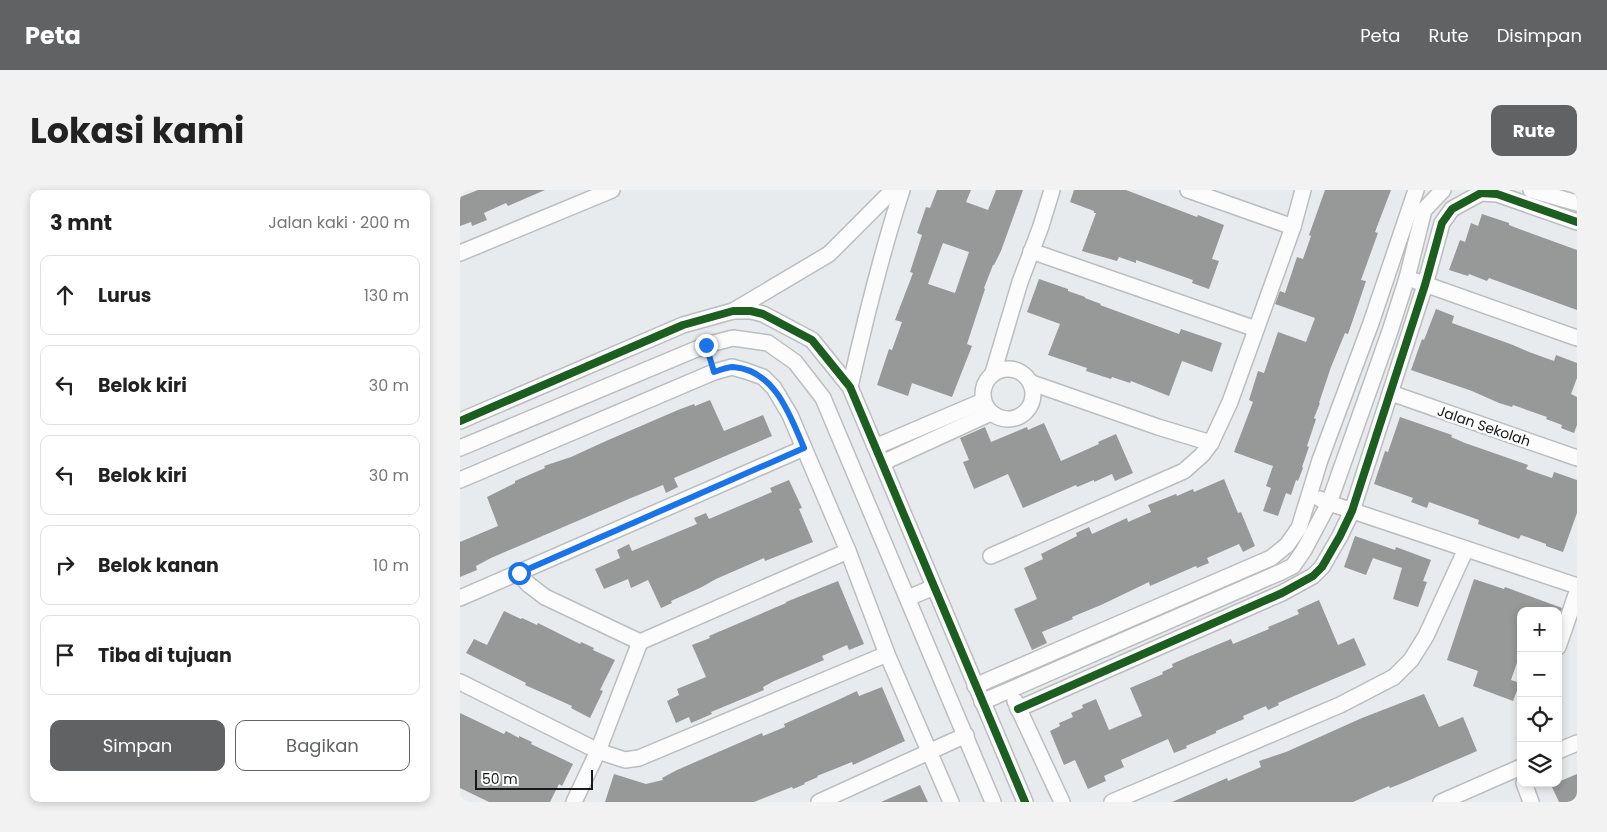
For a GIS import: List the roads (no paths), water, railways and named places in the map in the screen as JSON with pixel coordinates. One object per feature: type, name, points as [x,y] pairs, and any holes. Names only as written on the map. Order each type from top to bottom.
[{"type":"street","points":[[460,253],[612,190]]},
{"type":"street","points":[[460,421],[683,325],[732,310],[829,254],[893,190]]},
{"type":"street","points":[[850,387],[884,244],[902,190]]},
{"type":"street","points":[[993,373],[1003,369],[1015,369],[1025,374],[1032,383],[1034,395],[1031,406],[1023,414],[1012,419],[1001,418],[987,407],[984,386],[993,373],[1031,250],[1041,226],[1052,190]]},
{"type":"street","points":[[1188,190],[1293,227]]},
{"type":"street","points":[[990,556],[1184,471],[1202,455],[1211,444],[1230,402],[1293,227],[1303,190]]},
{"type":"street","points":[[975,686],[1274,556],[1287,545],[1299,528],[1320,460],[1371,324],[1416,190]]},
{"type":"street","points":[[982,702],[1293,566],[1329,504],[1390,331],[1407,278],[1424,210],[1443,190]]},
{"type":"street","points":[[1531,190],[1574,198]]},
{"type":"street","points":[[1018,709],[1300,584],[1313,576],[1331,552],[1352,511],[1425,285],[1442,223],[1452,209],[1481,192],[1497,194],[1577,222]]},
{"type":"street","points":[[1031,250],[1256,329]]},
{"type":"street","points":[[1407,278],[1577,338]]},
{"type":"street","points":[[732,310],[763,314],[812,340],[850,387],[975,686],[1026,802]]},
{"type":"street","points":[[1371,324],[1390,331]]},
{"type":"street","points":[[460,427],[464,447],[706,345],[733,338],[768,343],[795,362],[823,398],[994,802]]},
{"type":"street","points":[[706,345],[714,372]]},
{"type":"street","points":[[460,480],[714,372],[732,367],[762,377],[774,388],[790,414],[848,551],[887,654],[951,802]]},
{"type":"street","points":[[1032,383],[1211,444]]},
{"type":"street","name":"Jalan Sekolah","points":[[1391,393],[1577,458]]},
{"type":"street","points":[[875,447],[987,407]]},
{"type":"street","points":[[882,463],[987,407]]},
{"type":"street","points":[[460,598],[804,448]]},
{"type":"street","points":[[1310,494],[1329,504],[1577,586]]},
{"type":"street","points":[[1112,802],[1340,705],[1394,676],[1411,660],[1426,636],[1466,549]]},
{"type":"street","points":[[574,802],[598,751],[640,642],[848,551]]},
{"type":"street","points":[[519,573],[528,584],[545,597],[640,642]]},
{"type":"street","points":[[908,598],[934,587]]},
{"type":"street","points":[[1242,589],[1251,606]]},
{"type":"street","points":[[1562,635],[1577,592]]},
{"type":"street","points":[[1122,622],[1127,638]]},
{"type":"street","points":[[460,682],[598,751],[625,760],[639,758],[887,654]]},
{"type":"street","points":[[1003,674],[1062,802]]},
{"type":"street","points":[[819,802],[966,735]]},
{"type":"street","points":[[1562,749],[1577,743]]},
{"type":"street","points":[[1441,802],[1517,769]]},
{"type":"street","points":[[1525,787],[1531,802]]}]
